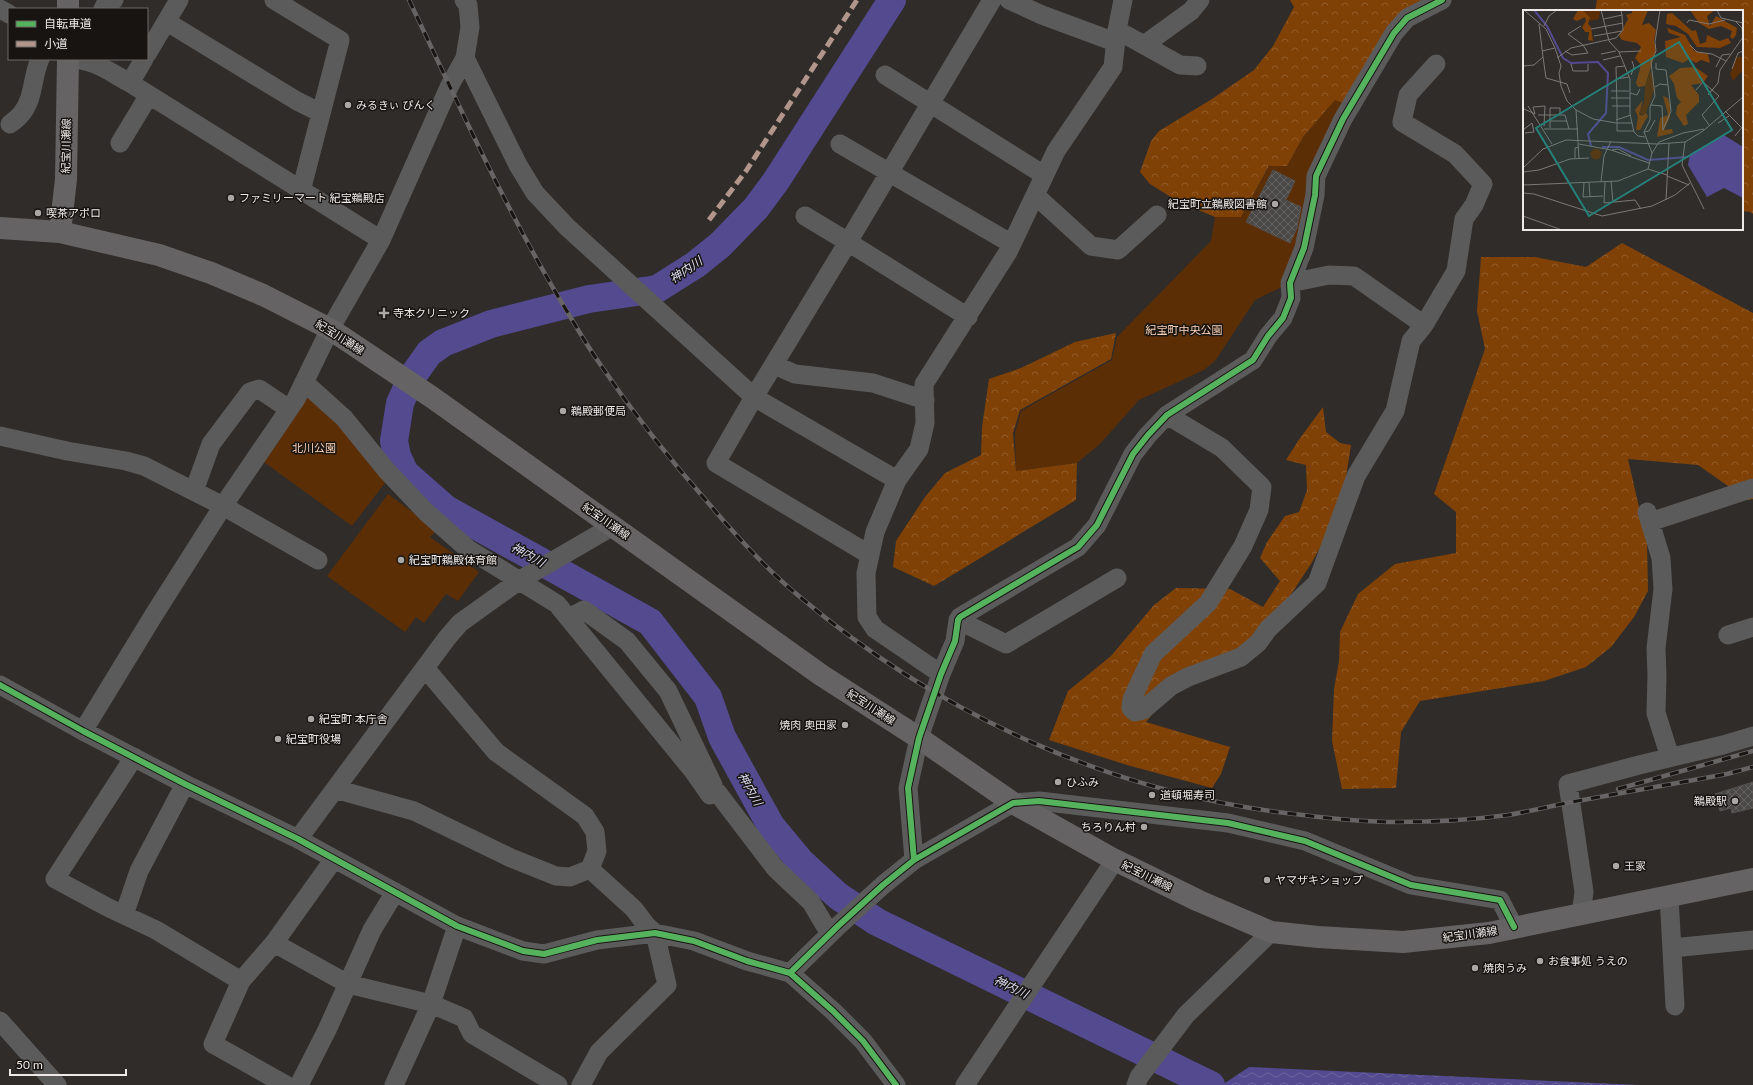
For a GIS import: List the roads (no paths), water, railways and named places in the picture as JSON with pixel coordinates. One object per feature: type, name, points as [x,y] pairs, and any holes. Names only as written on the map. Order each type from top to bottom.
[{"type":"main road","name":"紀宝川瀬線","points":[[60,232],[66,179],[68,60]]},
{"type":"main road","name":"紀宝川瀬線","points":[[0,228],[60,232],[159,255],[211,273],[263,295],[330,329],[433,398],[821,675],[919,738],[1013,802],[1115,860],[1199,901],[1271,932],[1318,937],[1403,942],[1489,933],[1753,879]]},
{"type":"street","points":[[104,8],[105,5],[114,0]]},
{"type":"street","points":[[148,52],[179,0]]},
{"type":"street","points":[[274,0],[297,6],[340,40],[301,191]]},
{"type":"street","points":[[83,731],[155,613],[223,506],[289,409],[330,329],[380,240],[450,85],[465,58],[470,27],[468,5],[464,0]]},
{"type":"street","points":[[870,555],[716,463],[992,0]]},
{"type":"street","points":[[1009,0],[1042,15],[1144,45],[1180,65],[1197,66]]},
{"type":"street","points":[[941,674],[875,629],[867,617],[866,573],[875,532],[897,480],[919,449],[925,423],[924,384],[968,317],[1012,244],[1056,151],[1112,67],[1123,0]]},
{"type":"street","points":[[1144,45],[1191,11],[1200,0]]},
{"type":"street","points":[[914,860],[908,788],[919,738],[941,674],[955,641],[958,620],[960,617],[1078,547],[1096,525],[1133,454],[1148,435],[1167,415],[1253,360],[1268,336],[1283,318],[1291,298],[1290,283],[1304,248],[1315,196],[1316,176],[1343,119],[1394,33],[1407,18],[1442,0]]},
{"type":"street","points":[[166,22],[297,101],[321,113]]},
{"type":"street","points":[[465,58],[518,165],[535,193],[567,228],[754,397],[897,480]]},
{"type":"street","points":[[10,124],[22,114],[31,97],[36,68],[40,60]]},
{"type":"street","points":[[86,60],[93,62],[130,83],[380,240]]},
{"type":"street","points":[[130,83],[143,60]]},
{"type":"street","points":[[1167,415],[1222,448],[1262,487],[1259,510],[1243,546],[1208,603],[1153,654],[1132,699],[1131,708],[1135,712],[1143,710],[1171,686],[1188,677],[1241,657],[1258,643],[1268,628],[1316,582],[1356,476],[1395,410],[1411,341],[1424,325],[1456,272],[1464,219],[1474,205],[1483,184],[1455,154],[1402,122],[1408,95],[1436,64]]},
{"type":"street","points":[[885,75],[1044,175]]},
{"type":"street","points":[[120,143],[149,95]]},
{"type":"street","points":[[840,144],[1012,244]]},
{"type":"street","points":[[1035,195],[1091,246],[1118,250],[1157,215]]},
{"type":"street","points":[[805,216],[968,317]]},
{"type":"street","points":[[1290,283],[1328,275],[1354,276],[1424,325]]},
{"type":"street","points":[[774,364],[795,374],[873,383],[925,400]]},
{"type":"street","points":[[304,382],[344,418],[387,471],[426,512],[468,549],[557,604],[694,772],[710,795],[717,792]]},
{"type":"street","points":[[194,491],[211,444],[250,392],[259,390],[289,409]]},
{"type":"street","points":[[0,436],[67,451],[126,461],[144,466],[223,506],[318,560]]},
{"type":"street","points":[[1670,757],[1656,713],[1656,648],[1663,589],[1661,558],[1649,517],[1753,488]]},
{"type":"street","points":[[298,839],[447,638],[460,623],[520,580],[614,526]]},
{"type":"street","points":[[958,620],[1006,644],[1117,578]]},
{"type":"street","points":[[569,618],[584,610],[627,641],[668,691],[717,792],[775,868],[811,902],[834,930]]},
{"type":"street","points":[[1728,635],[1753,627]]},
{"type":"street","points":[[336,789],[414,811],[512,858],[556,876],[570,877],[590,869],[597,851],[596,832],[585,816],[496,752],[425,668]]},
{"type":"street","points":[[0,685],[83,731],[185,784],[298,839],[458,926],[523,951],[544,954],[597,940],[655,933],[694,940],[747,961],[790,973],[833,1011],[863,1041],[896,1085]]},
{"type":"street","points":[[1582,914],[1584,892],[1568,784],[1753,736]]},
{"type":"street","points":[[134,757],[55,879],[156,930],[241,981]]},
{"type":"street","points":[[124,915],[139,871],[185,784]]},
{"type":"street","points":[[790,973],[834,930],[914,860],[1013,802],[1038,801],[1228,823],[1305,841],[1411,885],[1500,900],[1514,927]]},
{"type":"street","points":[[286,1085],[213,1044],[241,981],[274,943],[334,859]]},
{"type":"street","points":[[965,1085],[1115,860]]},
{"type":"street","points":[[581,1085],[599,1052],[667,985],[655,933],[646,925],[634,909],[590,869]]},
{"type":"street","points":[[299,1085],[327,1030],[372,930],[395,892]]},
{"type":"street","points":[[1669,896],[1675,1006]]},
{"type":"street","points":[[394,1085],[431,1004],[458,926]]},
{"type":"street","points":[[1138,1081],[1186,1015],[1271,932]]},
{"type":"street","points":[[1672,948],[1753,940]]},
{"type":"street","points":[[274,943],[348,984],[431,1004],[464,1018],[472,1034],[558,1085]]},
{"type":"street","points":[[0,1021],[57,1085]]},
{"type":"water","points":[[1249,1067],[1640,1085],[1222,1085]]},
{"type":"waterway","name":"神内川","points":[[892,0],[776,181],[756,208],[720,245],[695,265],[657,289],[589,299],[491,324],[443,343],[429,353],[412,377],[400,403],[394,441],[397,456],[405,473],[446,509],[650,622],[708,697],[722,737],[771,826],[800,861],[838,896],[877,922],[1211,1085]]},
{"type":"railway","points":[[409,0],[465,119],[524,237],[591,351],[653,436],[731,530],[764,565],[788,587],[855,640],[913,679],[973,714],[1035,744],[1100,769],[1166,790],[1234,805],[1362,821],[1439,821],[1508,815],[1727,774],[1753,767]]},
{"type":"railway","points":[[1618,789],[1753,751]]},
{"type":"place","name":"みるきぃ ぴんく","points":[[348,105]]},
{"type":"place","name":"ファミリーマート 紀宝鵜殿店","points":[[231,198]]},
{"type":"place","name":"紀宝町立鵜殿図書館","points":[[1275,204]]},
{"type":"place","name":"喫茶アポロ","points":[[38,213]]},
{"type":"place","name":"寺本クリニック","points":[[384,313]]},
{"type":"place","name":"鵜殿郵便局","points":[[563,411]]},
{"type":"place","name":"紀宝町鵜殿体育館","points":[[401,560]]},
{"type":"place","name":"紀宝町 本庁舎","points":[[311,719]]},
{"type":"place","name":"焼肉 奥田家","points":[[845,725]]},
{"type":"place","name":"紀宝町役場","points":[[278,739]]},
{"type":"place","name":"ひふみ","points":[[1058,782]]},
{"type":"place","name":"道頓堀寿司","points":[[1152,795]]},
{"type":"place","name":"鵜殿駅","points":[[1735,801]]},
{"type":"place","name":"ちろりん村","points":[[1144,827]]},
{"type":"place","name":"王家","points":[[1616,866]]},
{"type":"place","name":"ヤマザキショップ","points":[[1267,880]]},
{"type":"place","name":"お食事処 うえの","points":[[1540,961]]},
{"type":"place","name":"焼肉うみ","points":[[1475,968]]},
{"type":"park label","name":"紀宝町中央公園","points":[[1184,330]]},
{"type":"park label","name":"北川公園","points":[[314,448]]}]
